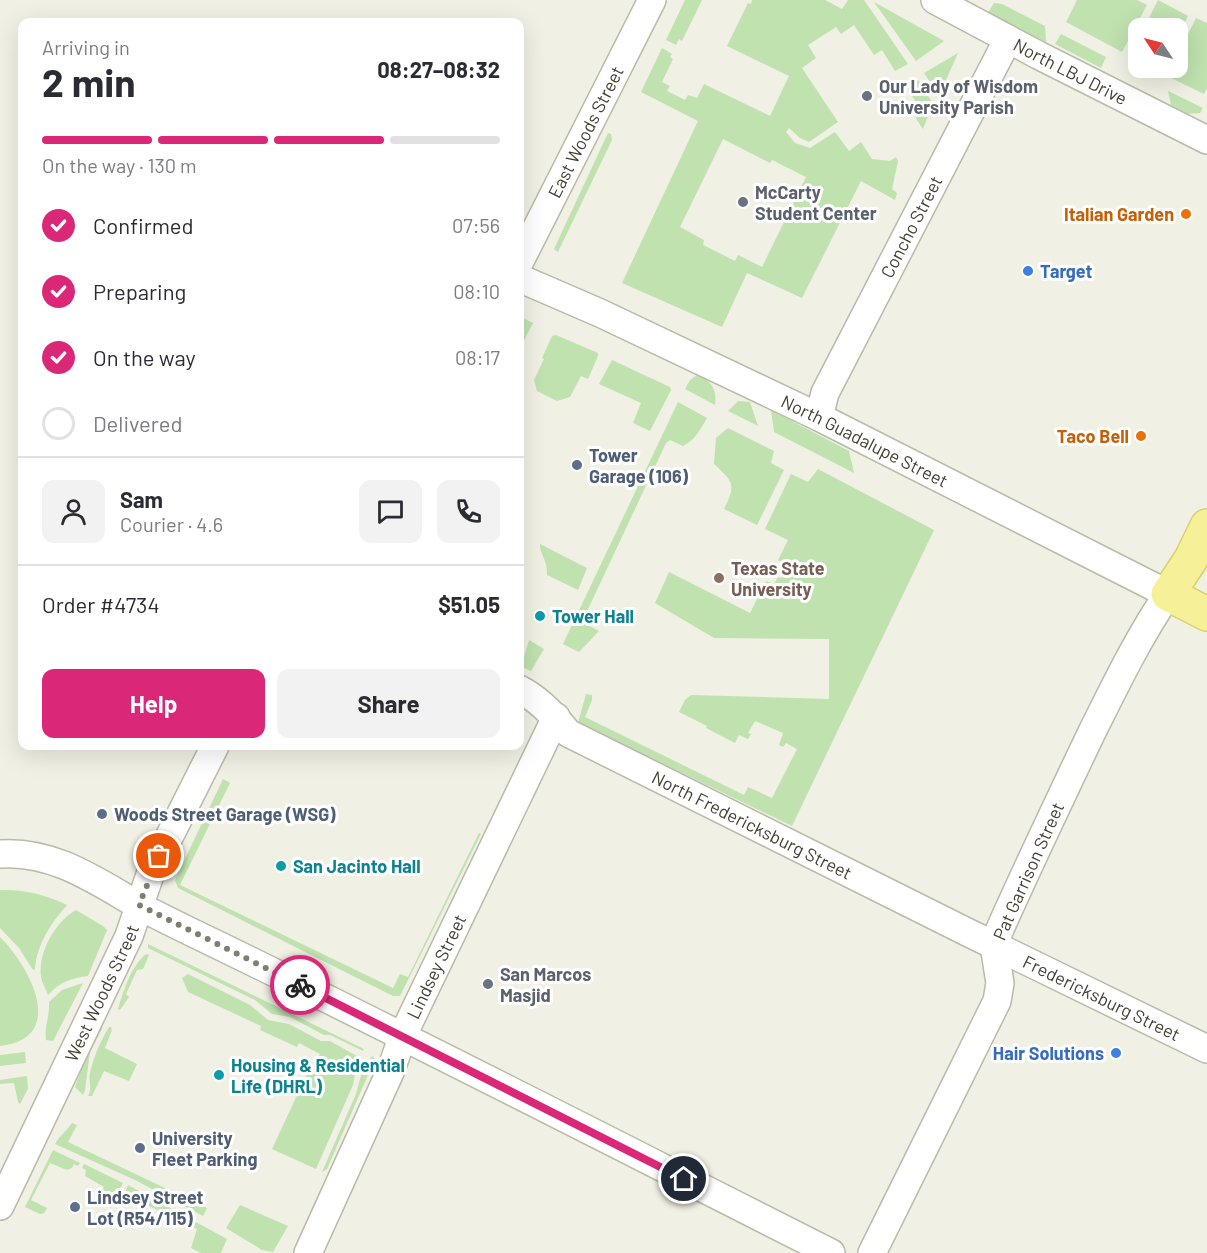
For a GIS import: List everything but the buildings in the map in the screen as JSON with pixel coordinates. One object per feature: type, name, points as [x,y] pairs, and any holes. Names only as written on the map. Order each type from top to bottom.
[{"type":"main road","points":[[1168,594],[1191,559],[1207,526]]},
{"type":"main road","name":"North Guadalupe Street","points":[[1168,594],[1207,614]]},
{"type":"street","name":"East Woods Street","points":[[524,253],[652,0]]},
{"type":"street","name":"North LBJ Drive","points":[[935,0],[1207,140]]},
{"type":"street","name":"Concho Street","points":[[819,417],[825,393],[1008,39]]},
{"type":"street","name":"North Guadalupe Street","points":[[524,280],[600,313],[819,417],[1168,594]]},
{"type":"street","name":"Pat Garrison Street","points":[[872,1253],[997,1001],[1000,983],[994,945],[1049,820],[1145,627],[1168,594]]},
{"type":"street","name":"North Fredericksburg Street","points":[[524,691],[532,695],[556,717],[568,733],[994,945]]},
{"type":"street","name":"Lindsey Street","points":[[308,1253],[391,1070],[403,1035],[556,717]]},
{"type":"street","name":"West Woods Street","points":[[0,1206],[129,936],[150,875],[213,750]]},
{"type":"street","points":[[0,854],[25,854],[56,862],[92,877],[139,905],[403,1035],[831,1253]]},
{"type":"street","name":"Fredericksburg Street","points":[[994,945],[1207,1049]]},
{"type":"green space","points":[[685,0],[702,0],[682,41],[679,39],[676,45],[666,40]]},
{"type":"green space","points":[[752,0],[825,0],[842,9],[848,0],[864,0],[908,64],[895,71],[882,50],[874,55],[854,25],[841,34],[836,27],[808,45],[816,58],[802,68],[838,122],[809,142],[800,138],[789,128],[786,132],[795,143],[810,148],[835,132],[849,151],[861,142],[872,159],[890,161],[896,157],[898,161],[892,189],[897,193],[895,200],[861,181],[802,298],[747,273],[722,327],[622,283],[698,121],[641,92],[662,48],[672,54],[670,57],[673,59],[662,82],[670,86],[667,91],[685,100],[688,95],[697,98],[704,84],[770,116],[789,76],[727,46],[748,3],[751,4]],"holes":[[[723,139],[770,163],[772,160],[806,177],[762,267],[738,255],[735,261],[703,245],[704,240],[680,227]]]},
{"type":"green space","points":[[1077,0],[1137,0],[1147,5],[1140,18],[1128,18],[1128,41],[1122,52],[1066,22]]},
{"type":"green space","points":[[1158,0],[1188,16],[1187,18],[1149,18]]},
{"type":"green space","points":[[874,2],[944,41],[916,61]]},
{"type":"green space","points":[[994,3],[1002,4],[1045,26],[1046,42],[988,13]]},
{"type":"green space","points":[[1196,18],[1207,23],[1207,88],[1204,94],[1171,78],[1188,78],[1188,34]]},
{"type":"green space","points":[[1061,34],[1106,57],[1101,68],[1055,44]]},
{"type":"green space","points":[[958,53],[939,96],[924,73]]},
{"type":"green space","points":[[918,80],[933,104],[923,129],[911,111],[918,105],[906,87]]},
{"type":"green space","points":[[1168,91],[1203,108],[1200,113],[1188,114],[1171,105]]},
{"type":"green space","points":[[608,133],[611,134],[612,140],[558,252],[554,249]]},
{"type":"green space","points":[[524,318],[533,323],[524,340]]},
{"type":"green space","points":[[556,335],[598,353],[588,379],[581,376],[570,397],[557,401],[537,391],[534,380],[552,336]]},
{"type":"green space","points":[[612,360],[670,387],[671,390],[650,431],[633,423],[641,403],[599,384]]},
{"type":"green space","points":[[697,375],[712,387],[715,405],[685,389],[690,380]]},
{"type":"green space","points":[[738,401],[750,402],[758,426],[728,411]]},
{"type":"green space","points":[[678,402],[707,418],[697,434],[687,444],[683,446],[670,440],[666,443],[582,622],[599,631],[579,652],[563,644]]},
{"type":"green space","points":[[771,410],[849,451],[854,473],[774,432]]},
{"type":"green space","points":[[728,428],[774,451],[771,463],[784,470],[757,525],[724,509],[731,484],[726,475],[714,464],[716,438]]},
{"type":"green space","points":[[818,469],[934,530],[792,826],[578,723],[586,694],[592,695],[585,717],[744,795],[748,787],[772,798],[797,749],[786,743],[783,747],[779,745],[783,733],[755,721],[748,733],[751,734],[748,739],[739,735],[735,743],[679,712],[685,700],[691,695],[829,699],[829,639],[714,638],[655,603],[669,572],[750,613],[766,581],[774,584],[778,577],[781,578],[787,565],[778,560],[788,540],[765,529],[791,474],[808,482]]},
{"type":"green space","points":[[540,544],[587,568],[578,590],[547,575]]},
{"type":"green space","points":[[529,640],[544,649],[531,671],[524,668],[524,657]]},
{"type":"green space","points":[[223,779],[230,783],[180,885],[393,988],[400,974],[408,977],[479,833],[481,834],[400,996],[393,996],[178,888],[175,880]]},
{"type":"green space","points":[[0,890],[35,893],[67,905],[46,934],[33,970],[19,948],[0,928]]},
{"type":"green space","points":[[76,910],[107,930],[88,976],[66,981],[48,995],[41,977],[45,948],[61,922]]},
{"type":"green space","points":[[0,937],[22,965],[31,982],[37,999],[38,1016],[33,1030],[21,1040],[0,1046]]},
{"type":"green space","points":[[148,944],[364,1049],[363,1051],[330,1035],[324,1035],[290,1017],[272,1014],[255,1000],[148,948]]},
{"type":"green space","points":[[146,954],[149,955],[143,969],[137,970],[126,994],[129,997],[120,1010],[118,1009],[128,980]]},
{"type":"green space","points":[[188,974],[250,1005],[268,1020],[289,1024],[321,1041],[330,1041],[362,1059],[356,1068],[353,1085],[316,1169],[272,1149],[307,1074],[310,1075],[320,1054],[299,1043],[297,1047],[260,1030],[261,1026],[188,992],[182,978]]},
{"type":"green space","points":[[83,983],[53,1041],[46,1040],[49,1002],[62,990]]},
{"type":"green space","points":[[103,1027],[90,1052],[83,1095],[75,1087],[97,1032]]},
{"type":"green space","points":[[109,1027],[112,1030],[105,1048],[137,1064],[129,1081],[104,1071],[92,1096],[88,1096],[93,1061]]},
{"type":"green space","points":[[25,1052],[26,1063],[0,1066],[0,1055]]},
{"type":"green space","points":[[372,1056],[375,1059],[327,1169],[322,1172],[356,1094],[362,1072]]},
{"type":"green space","points":[[27,1076],[28,1089],[20,1104],[14,1083],[0,1084],[0,1080]]},
{"type":"green space","points":[[72,1123],[77,1125],[68,1142],[207,1208],[203,1216],[135,1180],[55,1144]]},
{"type":"green space","points":[[53,1150],[80,1163],[78,1166],[74,1164],[67,1170],[50,1163],[31,1200],[47,1208],[44,1213],[40,1214],[25,1207]]},
{"type":"green space","points":[[84,1164],[123,1183],[111,1208],[97,1201],[104,1187],[85,1176],[86,1170],[82,1168]]},
{"type":"green space","points":[[128,1185],[227,1239],[221,1253],[201,1253],[191,1248],[197,1229],[124,1194]]},
{"type":"green space","points":[[240,1205],[288,1226],[273,1252],[262,1250],[226,1228]]},
{"type":"way so far","points":[[159,856],[139,905],[300,985]]},
{"type":"place","name":"Our Lady of Wisdom University Parish","points":[[867,96]]},
{"type":"place","name":"McCarty Student Center","points":[[743,202]]},
{"type":"place","name":"Italian Garden","points":[[1186,214]]},
{"type":"place","name":"Target","points":[[1028,271]]},
{"type":"place","name":"Taco Bell","points":[[1141,436]]},
{"type":"place","name":"Tower Garage (106)","points":[[577,465]]},
{"type":"place","name":"Texas State University","points":[[719,578]]},
{"type":"place","name":"Tower Hall","points":[[540,616]]},
{"type":"place","name":"Woods Street Garage (WSG)","points":[[102,814]]},
{"type":"place","name":"San Jacinto Hall","points":[[281,866]]},
{"type":"place","name":"San Marcos Masjid","points":[[488,984]]},
{"type":"place","name":"Hair Solutions","points":[[1116,1053]]},
{"type":"place","name":"Housing & Residential Life (DHRL)","points":[[219,1075]]},
{"type":"place","name":"University Fleet Parking","points":[[140,1148]]},
{"type":"place","name":"Lindsey Street Lot (R54/115)","points":[[75,1207]]},
{"type":"route","points":[[300,985],[403,1035],[684,1179]]}]
